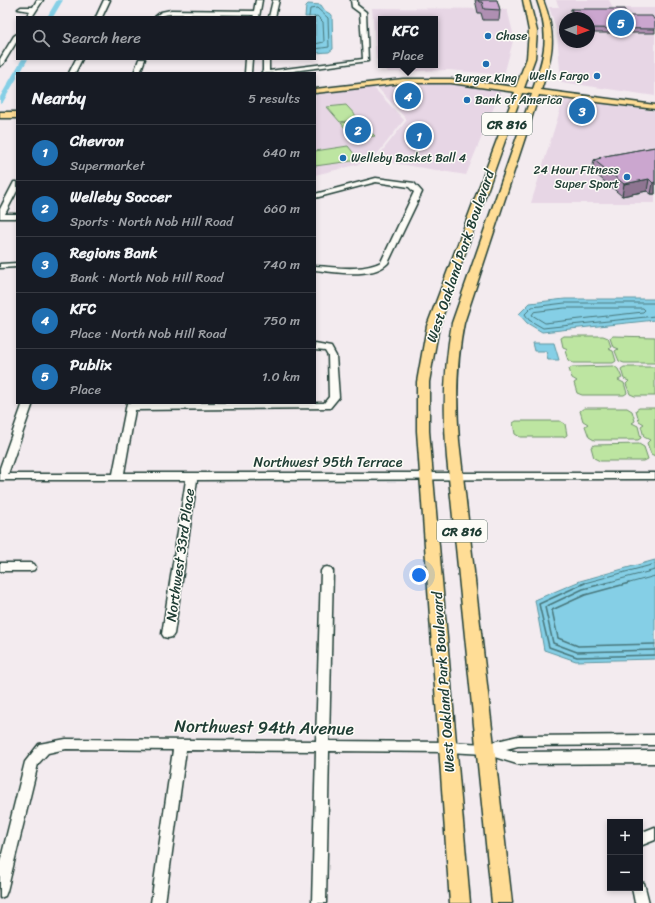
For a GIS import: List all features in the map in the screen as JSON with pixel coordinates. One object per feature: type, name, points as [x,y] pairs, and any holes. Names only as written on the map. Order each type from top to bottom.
[{"type":"main road","name":"West Oakland Park Boulevard","points":[[460,903],[423,425],[423,382],[433,326],[522,86],[532,55],[534,31],[526,0]]},
{"type":"main road","name":"West Oakland Park Boulevard","points":[[502,903],[456,477],[449,394],[455,338],[476,271],[539,89],[548,54],[549,33],[546,17],[540,0]]},
{"type":"main road","points":[[529,8],[535,12],[542,30],[549,33]]},
{"type":"main road","points":[[534,31],[541,36],[544,52],[548,54]]},
{"type":"main road","points":[[316,86],[419,76],[466,78],[655,107]]},
{"type":"main road","points":[[316,91],[376,83],[419,80],[522,86]]},
{"type":"main road","points":[[539,89],[655,102]]},
{"type":"street","points":[[30,16],[40,0]]},
{"type":"street","points":[[99,16],[107,0]]},
{"type":"street","points":[[160,15],[256,15],[258,0]]},
{"type":"street","points":[[272,16],[276,0]]},
{"type":"street","points":[[272,72],[366,60],[363,12],[354,6],[354,0]]},
{"type":"street","points":[[21,9],[34,9]]},
{"type":"street","points":[[0,64],[16,38]]},
{"type":"street","points":[[72,72],[78,60]]},
{"type":"street","points":[[137,72],[142,60]]},
{"type":"street","points":[[248,72],[249,60]]},
{"type":"street","points":[[264,72],[266,60]]},
{"type":"street","points":[[316,196],[376,180],[411,185],[418,192],[384,263],[378,268],[367,270],[316,268]]},
{"type":"street","points":[[16,186],[0,216],[16,216]]},
{"type":"street","points":[[0,266],[16,265]]},
{"type":"street","points":[[118,476],[132,405],[327,406],[334,397],[332,356],[328,349],[316,348]]},
{"type":"street","points":[[1,477],[28,404]]},
{"type":"street","name":"Northwest 33rd Place","points":[[168,634],[192,476]]},
{"type":"street","name":"Northwest 95th Terrace","points":[[1,477],[655,476]]},
{"type":"street","points":[[0,567],[30,567]]},
{"type":"street","points":[[319,903],[327,571]]},
{"type":"street","name":"Northwest 94th Avenue","points":[[485,749],[518,741],[655,740]]},
{"type":"street","name":"Northwest 94th Avenue","points":[[0,891],[32,762],[44,748],[66,744],[323,745],[485,749],[517,758],[655,757]]},
{"type":"street","points":[[158,903],[180,744]]},
{"type":"street","points":[[643,839],[655,833]]},
{"type":"street","points":[[640,891],[642,903]]},
{"type":"shaded area","points":[[556,0],[609,0],[613,8],[655,8],[655,96],[561,82],[557,32],[549,7],[559,7]]},
{"type":"shaded area","points":[[372,8],[507,9],[514,37],[504,75],[448,70],[388,72],[385,68],[438,68],[438,16],[378,16],[378,61],[376,59]]},
{"type":"shaded area","points":[[426,84],[461,85],[501,90],[466,175],[375,160],[407,120],[377,87]]},
{"type":"shaded area","points":[[373,87],[404,120],[372,161],[316,175],[316,95]]},
{"type":"shaded area","points":[[561,99],[655,111],[655,203],[531,203],[563,101]]},
{"type":"green space","points":[[346,105],[359,119],[340,122],[327,107]]},
{"type":"green space","points":[[360,121],[375,136],[354,139],[341,123]]},
{"type":"green space","points":[[348,146],[359,160],[316,166],[316,151]]},
{"type":"green space","points":[[564,336],[603,336],[608,338],[611,347],[608,349],[613,351],[616,361],[613,363],[573,363],[568,360],[565,351],[568,349],[563,347],[561,338]]},
{"type":"green space","points":[[613,336],[655,337],[655,363],[624,363],[619,361],[615,351],[618,349],[613,347],[610,338]]},
{"type":"green space","points":[[614,366],[618,369],[622,378],[618,380],[624,383],[627,393],[624,395],[582,395],[577,393],[574,383],[577,381],[572,378],[569,369],[572,367]]},
{"type":"green space","points":[[624,367],[655,367],[655,396],[635,396],[630,394],[626,384],[629,381],[624,379],[621,369]]},
{"type":"green space","points":[[584,408],[627,408],[632,411],[635,421],[632,423],[638,426],[641,438],[638,440],[594,440],[589,437],[585,426],[588,424],[583,421],[580,411]]},
{"type":"green space","points":[[639,408],[655,408],[655,456],[651,454],[647,443],[650,440],[644,437],[641,426],[644,424],[639,421],[636,410]]},
{"type":"green space","points":[[516,421],[560,421],[565,424],[567,435],[564,437],[520,437],[515,434],[513,423]]},
{"type":"green space","points":[[639,444],[644,447],[648,459],[644,461],[600,461],[594,458],[591,447],[594,445]]},
{"type":"water","points":[[308,4],[321,5],[325,11],[332,15],[333,49],[329,52],[316,53],[316,16],[305,16],[306,6]]},
{"type":"water","points":[[565,299],[655,299],[655,320],[542,332],[527,323],[519,314],[530,303]]},
{"type":"water","points":[[532,343],[554,343],[559,360],[548,360],[546,351],[534,351]]},
{"type":"water","points":[[655,560],[655,659],[576,661],[544,650],[535,600],[580,581]]},
{"type":"building","points":[[478,0],[497,0],[500,10],[484,9],[482,2],[479,2]]},
{"type":"building","points":[[571,9],[624,9],[628,16],[652,16],[655,21],[655,29],[595,28],[595,12],[573,12]]},
{"type":"building","points":[[416,125],[426,126],[421,136],[411,134]]},
{"type":"building","points":[[655,147],[655,182],[653,183],[649,179],[624,184],[594,160],[601,158],[600,157]]},
{"type":"waterway","points":[[51,16],[60,0]]},
{"type":"waterway","points":[[17,72],[24,60]]},
{"type":"waterway","points":[[0,102],[16,74]]},
{"type":"place","name":"Publix","points":[[621,23]]},
{"type":"place","name":"Chase","points":[[488,36]]},
{"type":"place","name":"Burger King","points":[[486,64]]},
{"type":"place","name":"Wells Fargo","points":[[597,76]]},
{"type":"place","name":"KFC","points":[[408,96]]},
{"type":"place","name":"Bank of America","points":[[467,100]]},
{"type":"place","name":"Regions Bank","points":[[582,111]]},
{"type":"place","name":"Welleby Soccer","points":[[358,130]]},
{"type":"place","name":"Chevron","points":[[419,136]]},
{"type":"place","name":"Welleby Basket Ball 4","points":[[343,158]]},
{"type":"place","name":"24 Hour Fitness Super Sport","points":[[627,177]]}]
